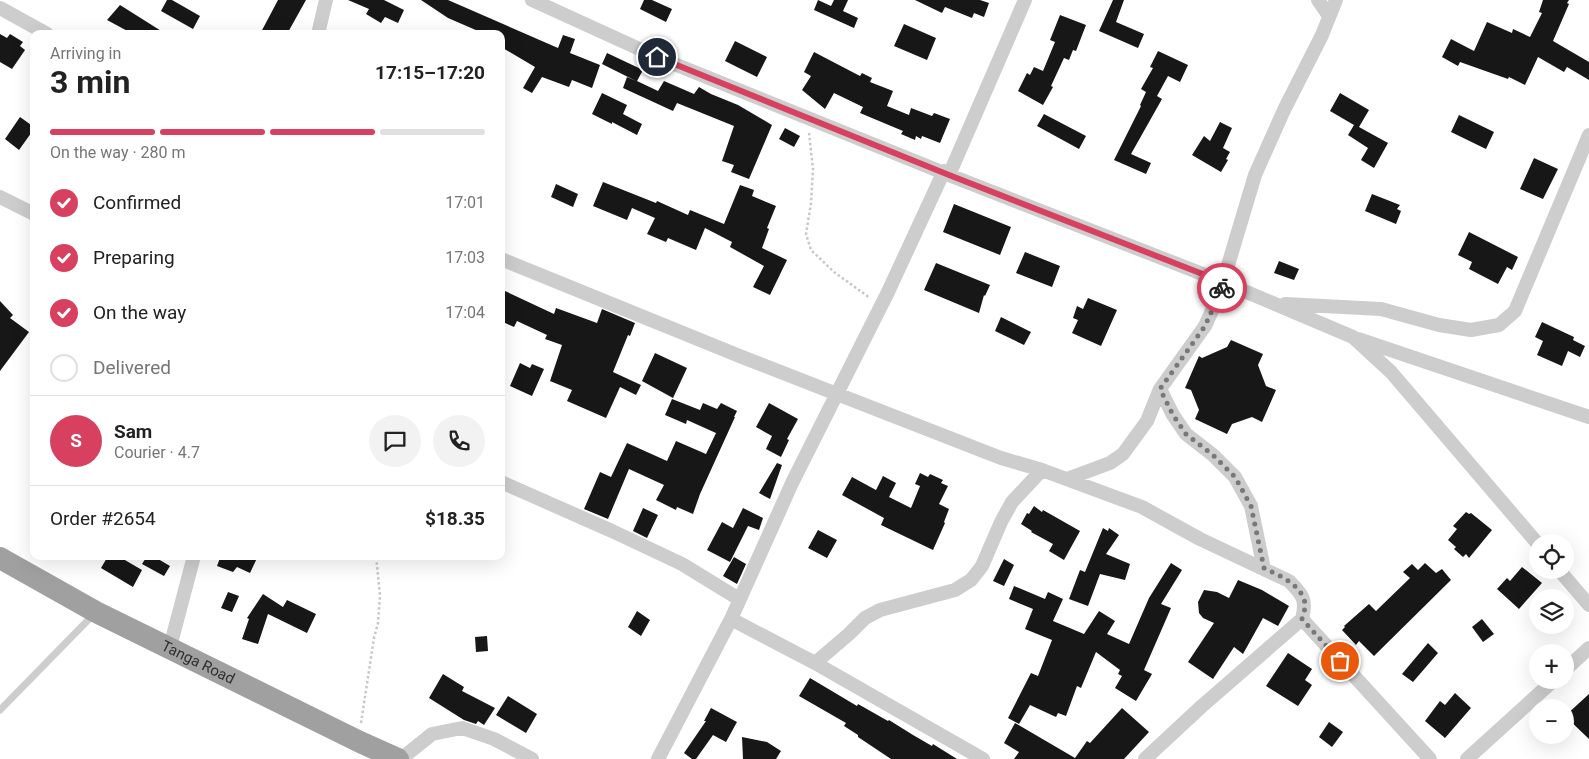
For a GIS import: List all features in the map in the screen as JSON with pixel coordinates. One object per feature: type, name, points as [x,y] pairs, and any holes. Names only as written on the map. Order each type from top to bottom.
[{"type":"highway","name":"Tanga Road","points":[[0,558],[96,612],[391,758]]},
{"type":"street","points":[[319,30],[326,0]]},
{"type":"street","points":[[532,0],[657,57],[1223,283],[1353,337],[1589,417]]},
{"type":"street","points":[[658,759],[731,618],[792,484],[947,173],[1025,0]]},
{"type":"street","points":[[1318,0],[1330,16]]},
{"type":"street","points":[[1067,479],[1110,463],[1123,454],[1147,421],[1160,389],[1205,326],[1223,283],[1255,175],[1336,0]]},
{"type":"street","points":[[0,8],[39,30]]},
{"type":"street","points":[[1274,304],[1381,309],[1439,325],[1471,330],[1499,325],[1515,311],[1589,135]]},
{"type":"street","points":[[0,197],[30,212]]},
{"type":"street","points":[[505,261],[1001,458],[1042,470],[1142,508],[1200,539],[1289,581],[1300,593],[1305,605],[1302,619],[1202,706],[1145,759]]},
{"type":"street","points":[[1353,337],[1391,372],[1529,534]]},
{"type":"street","points":[[1160,389],[1173,415],[1186,434],[1213,455],[1235,477],[1251,506],[1264,568]]},
{"type":"street","points":[[815,663],[849,634],[864,618],[900,603],[955,590],[971,580],[982,566],[1012,502],[1042,470]]},
{"type":"street","points":[[505,484],[682,564],[739,599]]},
{"type":"street","points":[[170,647],[193,560]]},
{"type":"street","points":[[1567,579],[1589,605]]},
{"type":"street","points":[[731,618],[815,663],[983,759]]},
{"type":"street","points":[[1302,619],[1430,759]]},
{"type":"street","points":[[1574,662],[1589,648]]},
{"type":"street","points":[[1467,759],[1544,689]]},
{"type":"street","points":[[391,758],[432,734],[462,728],[494,739],[532,759]]},
{"type":"lane","points":[[0,710],[96,612]]},
{"type":"path","points":[[808,117],[813,169],[811,203],[806,234],[811,250],[834,272],[881,306]]},
{"type":"path","points":[[360,742],[362,712],[378,623],[380,596],[376,560]]},
{"type":"building","points":[[167,0],[172,0],[200,16],[193,29],[161,11]]},
{"type":"building","points":[[278,0],[306,0],[289,30],[262,30]]},
{"type":"building","points":[[348,0],[384,0],[404,10],[398,23],[385,17],[381,23],[366,14],[369,9]]},
{"type":"building","points":[[421,0],[448,0],[558,48],[563,35],[575,39],[570,53],[600,65],[592,88],[572,80],[569,87],[542,77],[532,93],[523,88],[535,67],[505,49],[505,30],[476,30],[448,18]]},
{"type":"building","points":[[644,0],[652,0],[672,9],[666,22],[640,9]]},
{"type":"building","points":[[818,0],[831,6],[834,0],[848,0],[843,11],[858,18],[854,28],[814,10]]},
{"type":"building","points":[[915,0],[980,0],[989,3],[984,17],[974,13],[972,18],[945,7],[942,13]]},
{"type":"building","points":[[1113,0],[1124,0],[1116,22],[1144,34],[1138,48],[1099,31]]},
{"type":"building","points":[[1543,0],[1569,0],[1553,41],[1589,62],[1589,80],[1567,67],[1564,72],[1538,57],[1525,85],[1509,77],[1508,79],[1460,62],[1458,66],[1442,57],[1451,39],[1474,51],[1487,22],[1512,33],[1513,29],[1530,37],[1542,13],[1539,12]]},
{"type":"building","points":[[120,5],[160,30],[126,30],[107,20]]},
{"type":"building","points":[[1060,15],[1086,25],[1076,51],[1073,50],[1069,60],[1064,58],[1051,86],[1053,87],[1043,105],[1018,91],[1027,73],[1030,75],[1034,67],[1043,71],[1055,42],[1050,40]]},
{"type":"building","points":[[904,24],[936,38],[927,60],[894,46]]},
{"type":"building","points":[[0,34],[7,38],[10,34],[23,42],[20,46],[25,50],[12,69],[0,62]]},
{"type":"building","points":[[735,41],[767,57],[757,77],[725,61]]},
{"type":"building","points":[[1158,51],[1188,65],[1180,82],[1168,76],[1157,96],[1162,99],[1131,154],[1151,163],[1146,174],[1114,160],[1141,106],[1146,92],[1141,89],[1153,68],[1150,67]]},
{"type":"building","points":[[814,52],[860,76],[862,73],[872,78],[870,82],[893,91],[887,106],[909,115],[911,108],[932,116],[934,113],[950,119],[940,143],[922,136],[921,139],[916,136],[915,140],[901,134],[903,131],[860,113],[863,107],[834,93],[825,109],[802,90],[811,76],[804,72]]},
{"type":"building","points":[[607,53],[643,70],[637,81],[658,91],[664,81],[694,94],[699,87],[738,105],[772,125],[749,179],[731,172],[734,165],[722,161],[734,126],[677,103],[673,111],[623,88],[627,77],[636,81],[602,64]]},
{"type":"building","points":[[602,93],[627,105],[623,114],[642,124],[637,135],[592,114]]},
{"type":"building","points":[[1340,93],[1369,110],[1359,127],[1388,143],[1374,168],[1361,160],[1368,148],[1348,135],[1354,125],[1330,111]]},
{"type":"building","points":[[1044,114],[1086,136],[1079,149],[1037,126]]},
{"type":"building","points":[[1459,115],[1494,132],[1486,149],[1451,132]]},
{"type":"building","points":[[20,117],[30,124],[30,135],[19,150],[5,139]]},
{"type":"building","points":[[1220,122],[1232,128],[1223,148],[1230,152],[1226,159],[1228,160],[1221,172],[1192,155],[1204,136],[1210,141]]},
{"type":"building","points":[[785,128],[800,136],[794,147],[779,139]]},
{"type":"building","points":[[1534,158],[1558,169],[1543,199],[1520,189]]},
{"type":"building","points":[[603,182],[656,203],[657,201],[688,215],[690,210],[724,224],[740,185],[754,190],[752,196],[776,206],[767,228],[769,229],[762,248],[787,260],[770,295],[753,287],[764,266],[730,247],[732,242],[705,228],[696,250],[668,238],[666,242],[647,234],[655,218],[632,208],[627,220],[593,206]]},
{"type":"building","points":[[556,184],[578,194],[573,207],[551,197]]},
{"type":"building","points":[[1372,194],[1400,205],[1397,209],[1401,211],[1396,224],[1365,211]]},
{"type":"building","points":[[954,204],[1011,227],[1000,255],[943,232]]},
{"type":"building","points":[[1469,232],[1518,257],[1512,270],[1507,267],[1498,284],[1469,269],[1472,262],[1458,255]]},
{"type":"building","points":[[1025,252],[1060,266],[1052,287],[1016,273]]},
{"type":"building","points":[[1279,261],[1299,269],[1294,280],[1274,273]]},
{"type":"building","points":[[936,263],[990,285],[984,295],[979,313],[924,290]]},
{"type":"building","points":[[505,291],[554,314],[556,308],[597,323],[602,309],[635,323],[613,372],[641,385],[636,395],[620,387],[606,418],[567,401],[572,390],[550,381],[562,345],[545,339],[547,335],[517,321],[514,327],[505,323]]},
{"type":"building","points":[[1088,298],[1117,310],[1101,346],[1072,333],[1078,320],[1073,318],[1077,306],[1083,309]]},
{"type":"building","points":[[0,301],[13,315],[10,318],[29,332],[0,371]]},
{"type":"building","points":[[1001,317],[1031,332],[1024,345],[995,331]]},
{"type":"building","points":[[1542,322],[1574,337],[1573,340],[1585,346],[1580,357],[1568,351],[1562,366],[1537,355],[1543,341],[1535,337]]},
{"type":"building","points":[[1231,340],[1263,354],[1258,365],[1266,386],[1276,390],[1262,422],[1252,417],[1232,424],[1227,434],[1195,419],[1199,410],[1191,390],[1185,388],[1199,356],[1202,358],[1227,347]]},
{"type":"building","points":[[655,353],[687,368],[673,398],[642,381]]},
{"type":"building","points":[[520,363],[530,368],[532,364],[544,369],[532,396],[510,386]]},
{"type":"building","points":[[672,399],[700,410],[703,403],[717,409],[721,403],[737,411],[693,514],[677,507],[676,510],[656,500],[664,485],[629,469],[608,519],[584,509],[600,472],[611,477],[627,443],[667,461],[676,441],[706,454],[716,433],[687,420],[686,424],[665,415]]},
{"type":"building","points":[[769,403],[798,419],[787,439],[789,440],[781,457],[766,449],[772,436],[756,427]]},
{"type":"building","points":[[777,463],[782,465],[770,499],[759,493]]},
{"type":"building","points":[[920,473],[928,477],[930,474],[943,480],[941,483],[948,486],[939,504],[949,509],[933,550],[881,525],[884,518],[842,495],[852,477],[876,490],[883,476],[896,483],[889,497],[911,508],[920,486],[915,484]]},
{"type":"building","points":[[1034,506],[1080,531],[1064,560],[1049,551],[1053,544],[1021,524],[1027,513],[1029,514]]},
{"type":"building","points":[[643,508],[658,515],[647,538],[633,531]]},
{"type":"building","points":[[743,508],[763,518],[759,530],[748,526],[730,562],[707,550],[722,522],[733,528]]},
{"type":"building","points":[[1466,512],[1471,513],[1492,530],[1469,558],[1466,554],[1463,557],[1448,540],[1457,529],[1453,526]]},
{"type":"building","points":[[1103,528],[1108,531],[1109,528],[1119,535],[1106,554],[1130,564],[1125,580],[1100,574],[1088,606],[1069,599],[1080,570],[1085,572]]},
{"type":"building","points":[[818,530],[837,540],[827,558],[808,548]]},
{"type":"building","points":[[734,557],[746,564],[737,584],[723,576]]},
{"type":"building","points":[[1004,559],[1014,565],[1004,586],[993,581]]},
{"type":"building","points":[[106,560],[125,560],[142,570],[133,587],[101,568]]},
{"type":"building","points":[[144,560],[160,560],[170,566],[164,576],[142,564]]},
{"type":"building","points":[[219,560],[256,560],[250,573],[237,567],[233,572],[217,566]]},
{"type":"building","points":[[1171,563],[1182,570],[1161,604],[1171,608],[1144,670],[1152,674],[1136,701],[1115,688],[1122,676],[1118,674],[1120,670],[1096,652],[1081,688],[1077,686],[1066,716],[1058,713],[1056,717],[1030,705],[1019,724],[1008,718],[1031,673],[1038,676],[1052,640],[1025,629],[1033,609],[1009,599],[1014,586],[1045,599],[1048,592],[1063,599],[1053,621],[1084,634],[1099,611],[1115,621],[1107,634],[1129,644],[1149,598]]},
{"type":"building","points":[[1425,563],[1436,573],[1442,569],[1451,580],[1374,656],[1359,641],[1356,645],[1342,630],[1344,626],[1369,604],[1376,611],[1410,578],[1403,572],[1412,564],[1418,570]]},
{"type":"building","points":[[1522,567],[1529,573],[1529,579],[1537,579],[1542,583],[1537,589],[1529,589],[1529,598],[1519,609],[1497,589],[1507,578],[1510,581]]},
{"type":"building","points":[[1238,580],[1262,590],[1289,606],[1278,626],[1263,618],[1243,654],[1234,647],[1213,679],[1188,662],[1214,623],[1203,618],[1199,613],[1198,602],[1204,590],[1217,592],[1229,598]]},
{"type":"building","points":[[228,592],[239,596],[232,612],[221,608]]},
{"type":"building","points":[[263,594],[283,607],[287,600],[316,614],[307,633],[268,614],[258,644],[242,639],[249,619],[247,618]]},
{"type":"building","points":[[637,611],[650,620],[641,636],[628,627]]},
{"type":"building","points":[[1482,619],[1494,634],[1483,642],[1472,627]]},
{"type":"building","points":[[487,636],[488,651],[476,652],[475,637]]},
{"type":"building","points":[[1428,643],[1438,653],[1413,682],[1402,674]]},
{"type":"building","points":[[1288,653],[1312,669],[1305,680],[1312,685],[1298,706],[1266,686]]},
{"type":"building","points":[[443,674],[464,687],[462,691],[495,708],[484,725],[478,721],[476,724],[464,720],[429,698]]},
{"type":"building","points":[[810,678],[857,706],[858,704],[889,720],[957,759],[891,759],[844,726],[846,723],[799,696]]},
{"type":"building","points":[[1455,693],[1471,708],[1445,738],[1425,721],[1440,701],[1445,705]]},
{"type":"building","points":[[1589,694],[1589,739],[1574,725],[1574,708]]},
{"type":"building","points":[[508,696],[537,714],[526,733],[496,715]]},
{"type":"building","points":[[711,708],[737,722],[726,742],[713,735],[696,759],[692,759],[684,753],[706,721],[704,721]]},
{"type":"building","points":[[1122,708],[1149,732],[1124,759],[1014,759],[1019,752],[1004,743],[1015,723],[1075,758],[1087,741],[1090,743]]},
{"type":"building","points":[[1329,722],[1343,732],[1332,747],[1319,737]]},
{"type":"building","points":[[742,737],[767,742],[781,751],[776,759],[743,759]]},
{"type":"way so far","points":[[1222,288],[1205,326],[1160,389],[1173,415],[1186,434],[1213,455],[1235,477],[1251,506],[1264,568],[1289,581],[1300,593],[1305,605],[1302,619],[1340,661]]},
{"type":"route","points":[[657,57],[944,171],[949,175],[1223,282],[1222,288]]}]
